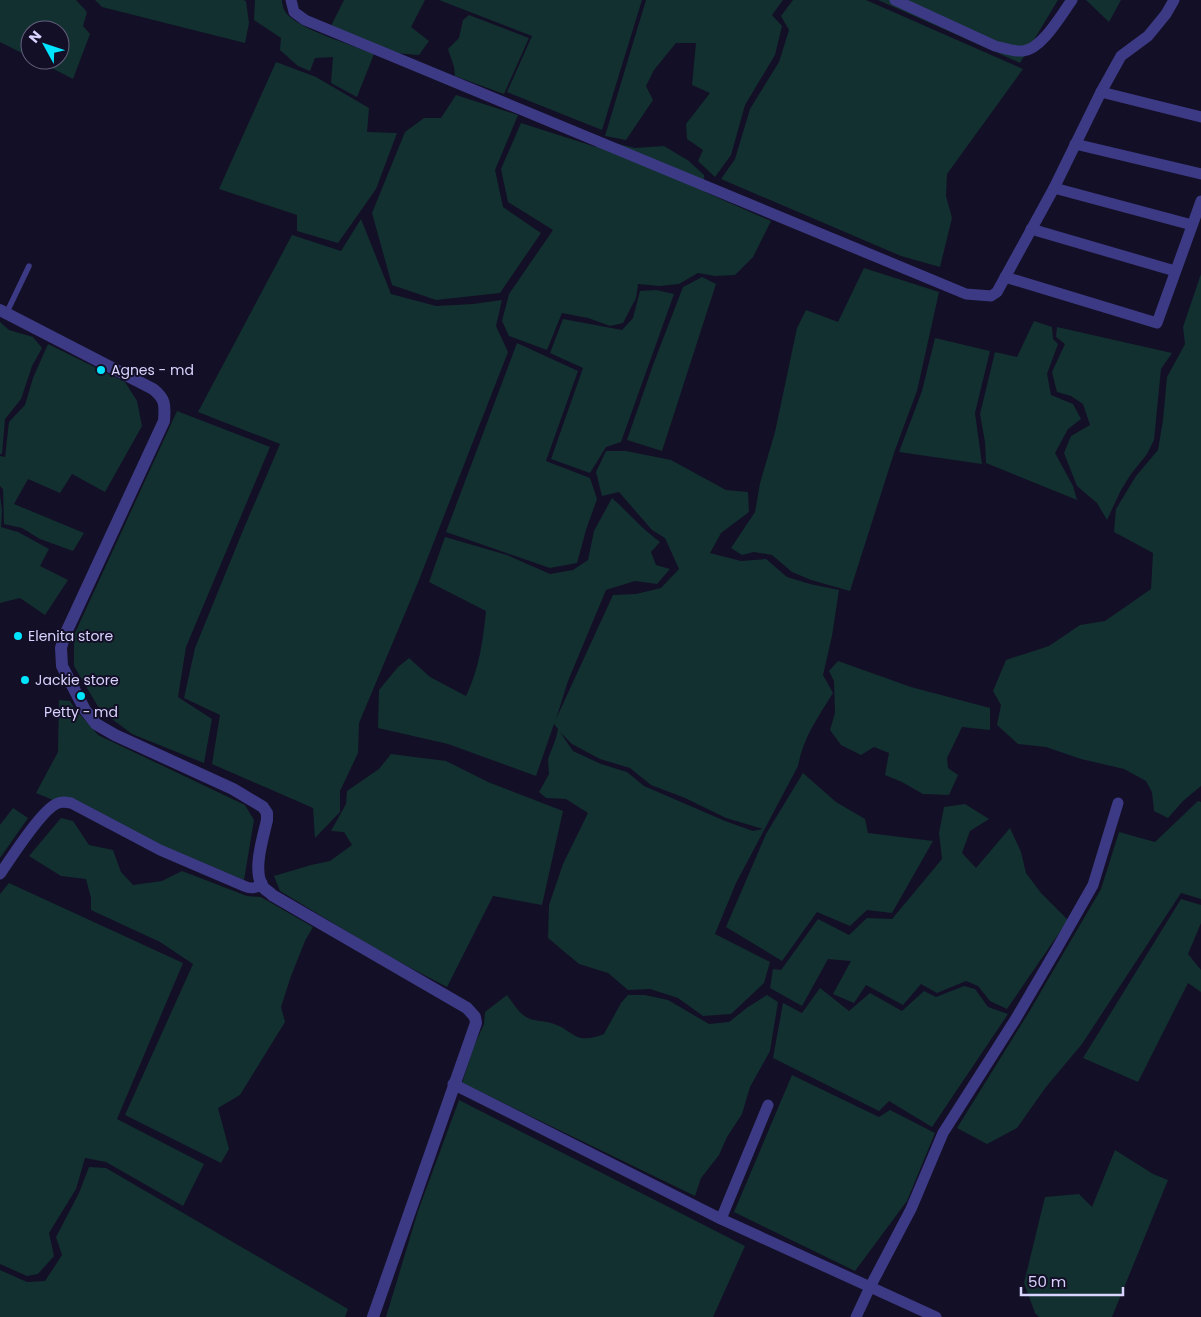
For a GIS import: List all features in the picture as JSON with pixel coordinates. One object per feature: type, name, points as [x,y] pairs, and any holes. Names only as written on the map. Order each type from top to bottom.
[{"type":"street","points":[[291,0],[294,12],[305,20],[966,294],[991,296],[997,292],[1032,229],[1121,56],[1148,36],[1166,14],[1174,0]]},
{"type":"street","points":[[895,0],[995,46],[1024,51],[1036,46],[1046,36],[1072,0]]},
{"type":"street","points":[[1101,92],[1201,117]]},
{"type":"street","points":[[1075,144],[1201,174]]},
{"type":"street","points":[[1054,188],[1192,226]]},
{"type":"street","points":[[1005,277],[1157,324],[1201,202]]},
{"type":"street","points":[[1032,229],[1175,271]]},
{"type":"street","points":[[3,312],[153,389],[164,400],[164,421],[64,637],[61,648],[62,666],[85,710],[96,724],[115,735],[233,789],[266,810],[267,820],[258,866],[259,877],[263,887],[272,895],[467,1008],[472,1013],[476,1023],[373,1317]]},
{"type":"street","points":[[0,874],[41,818],[54,805],[65,802],[71,803],[160,850],[244,886],[252,888],[262,883]]},
{"type":"street","points":[[856,1317],[911,1209],[942,1133],[1033,989],[1093,885],[1118,803]]},
{"type":"street","points":[[454,1084],[721,1219],[936,1317]]},
{"type":"street","points":[[721,1219],[768,1105]]},
{"type":"lane","points":[[3,312],[29,266]]},
{"type":"green space","points":[[0,0],[76,0],[87,12],[83,26],[90,34],[73,79],[55,70],[70,70],[70,20],[20,20],[20,52],[0,42]]},
{"type":"green space","points":[[95,0],[243,0],[246,1],[249,23],[245,43],[102,7]]},
{"type":"green space","points":[[255,0],[282,0],[287,14],[298,23],[374,54],[357,97],[331,83],[333,57],[315,58],[310,71],[298,66],[280,50],[281,38],[254,20]]},
{"type":"green space","points":[[344,0],[425,0],[411,27],[429,41],[419,55],[394,53],[331,26]]},
{"type":"green space","points":[[439,0],[642,0],[602,130],[507,92],[532,36]]},
{"type":"green space","points":[[646,0],[783,0],[772,15],[782,26],[775,55],[745,105],[731,155],[715,177],[698,161],[703,150],[687,139],[686,124],[710,93],[692,85],[696,43],[676,43],[654,70],[646,86],[653,100],[626,140],[605,136]]},
{"type":"green space","points":[[793,0],[866,0],[1023,69],[947,174],[946,196],[952,218],[940,267],[901,256],[721,179],[735,159],[750,109],[779,62],[789,30],[781,16]]},
{"type":"green space","points":[[878,0],[1058,0],[1020,63]]},
{"type":"green space","points":[[1086,0],[1121,0],[1109,22]]},
{"type":"green space","points":[[469,15],[529,38],[504,94],[455,76],[448,49],[459,38],[463,20]]},
{"type":"green space","points":[[276,62],[316,77],[369,108],[367,132],[397,133],[376,189],[338,243],[297,231],[297,215],[219,189]]},
{"type":"green space","points":[[456,95],[518,115],[495,170],[503,207],[541,233],[500,293],[436,300],[392,285],[372,213],[405,132],[424,118],[441,118]]},
{"type":"green space","points":[[521,123],[596,147],[614,143],[635,148],[664,146],[689,161],[704,175],[705,192],[771,221],[753,257],[735,275],[715,276],[698,273],[679,284],[659,286],[638,284],[636,298],[623,323],[610,326],[588,318],[562,313],[547,350],[509,336],[502,321],[509,294],[553,230],[508,202],[501,169]]},
{"type":"green space","points":[[361,219],[391,294],[436,306],[502,300],[496,326],[508,352],[419,580],[359,723],[358,753],[340,791],[340,812],[315,838],[313,808],[212,764],[220,715],[184,698],[195,648],[280,444],[198,412],[292,235],[341,251]]},
{"type":"green space","points":[[864,268],[939,292],[917,391],[895,450],[850,591],[811,580],[792,572],[772,555],[754,552],[742,555],[731,548],[755,512],[760,483],[775,432],[797,328],[806,310],[838,322]]},
{"type":"green space","points":[[1201,274],[1201,786],[1183,801],[1168,818],[1154,811],[1152,792],[1146,781],[1124,769],[1081,759],[1046,747],[1018,744],[997,725],[1001,705],[993,691],[1006,660],[1049,646],[1080,625],[1105,621],[1151,589],[1153,553],[1114,532],[1116,509],[1136,476],[1158,450],[1167,377],[1185,344],[1183,327]]},
{"type":"green space","points":[[702,277],[716,284],[662,451],[627,440],[683,287]]},
{"type":"green space","points":[[656,290],[674,294],[621,442],[606,447],[590,473],[551,459],[583,368],[550,353],[563,319],[622,330],[633,318],[640,291]]},
{"type":"green space","points":[[1034,321],[1052,327],[1053,339],[1058,344],[1047,374],[1051,395],[1073,404],[1081,419],[1068,429],[1055,453],[1073,486],[1077,500],[986,463],[985,442],[980,414],[995,352],[1017,357]]},
{"type":"green space","points":[[0,322],[9,330],[33,337],[42,348],[32,366],[21,399],[5,419],[2,454],[0,454]]},
{"type":"green space","points":[[1057,327],[1172,353],[1161,369],[1154,440],[1147,454],[1121,490],[1107,520],[1097,503],[1077,486],[1064,453],[1071,436],[1090,425],[1083,404],[1071,396],[1057,392],[1052,372],[1065,344],[1056,337]]},
{"type":"green space","points":[[935,338],[990,351],[975,413],[982,464],[899,452],[922,391]]},
{"type":"green space","points":[[517,343],[578,371],[546,461],[590,478],[597,499],[577,563],[550,568],[446,532]]},
{"type":"green space","points":[[48,344],[125,382],[137,401],[142,426],[105,492],[72,474],[60,493],[28,479],[14,504],[84,533],[73,551],[40,539],[22,528],[4,524],[3,489],[0,486],[0,456],[5,457],[9,422],[25,405],[33,378]]},
{"type":"green space","points":[[177,411],[270,447],[186,647],[178,697],[212,719],[204,763],[132,734],[100,710],[74,666],[74,635]]},
{"type":"green space","points":[[606,451],[626,451],[671,460],[726,490],[748,492],[749,512],[721,533],[710,553],[741,561],[766,559],[787,577],[839,590],[832,636],[823,675],[833,693],[807,737],[798,766],[736,883],[715,934],[770,962],[764,983],[731,1014],[703,1016],[678,998],[650,989],[628,990],[608,973],[579,964],[548,938],[549,905],[563,864],[588,813],[566,799],[546,798],[539,792],[549,774],[548,759],[558,729],[554,724],[536,776],[448,744],[378,728],[379,690],[398,667],[409,658],[430,677],[466,696],[474,676],[482,644],[486,611],[429,582],[445,537],[507,555],[550,574],[573,570],[588,560],[594,531],[612,498],[660,542],[651,552],[656,565],[670,569],[657,584],[635,581],[606,590],[568,681],[556,719],[613,595],[636,594],[661,588],[679,569],[665,538],[652,530],[619,492],[602,496],[596,472]],"holes":[[[560,732],[572,744],[600,759],[630,768],[651,785],[685,798],[726,818],[763,829],[753,831],[725,821],[644,786],[627,772],[601,764],[573,751]]]},
{"type":"green space","points":[[0,495],[1,527],[18,532],[49,549],[40,566],[68,580],[45,615],[20,598],[0,603]]},
{"type":"green space","points":[[838,661],[911,687],[990,708],[990,730],[962,727],[947,758],[948,768],[958,775],[949,795],[923,794],[885,775],[889,753],[874,747],[861,755],[841,745],[830,730],[835,713],[834,681],[829,671]]},
{"type":"green space","points":[[59,700],[70,701],[98,735],[245,805],[254,820],[244,880],[36,793],[58,752]]},
{"type":"green space","points":[[391,754],[446,761],[488,782],[563,811],[542,905],[493,896],[447,987],[386,955],[280,891],[274,876],[330,861],[352,845],[344,832],[331,831],[346,804],[347,791],[379,769]]},
{"type":"green space","points":[[803,773],[836,802],[865,819],[868,833],[933,841],[892,913],[867,910],[850,926],[817,912],[782,961],[726,927],[766,834]]},
{"type":"green space","points":[[1198,801],[1201,802],[1201,899],[1181,893],[1082,1044],[1046,1087],[1017,1128],[987,1144],[957,1128],[1029,1012],[1101,889],[1119,832],[1155,842]]},
{"type":"green space","points":[[965,804],[989,819],[970,831],[962,853],[976,868],[1010,828],[1021,852],[1026,873],[1041,893],[1068,920],[1007,1009],[990,1001],[978,986],[966,981],[937,993],[921,984],[903,1005],[866,985],[854,1003],[833,994],[851,961],[828,959],[802,1006],[770,988],[773,969],[781,970],[818,919],[849,935],[867,918],[892,919],[942,859],[939,833],[944,807]]},
{"type":"green space","points":[[13,808],[28,818],[0,858],[0,825]]},
{"type":"green space","points":[[61,818],[73,821],[89,845],[113,850],[121,872],[133,885],[162,881],[182,871],[247,896],[261,897],[313,927],[305,941],[291,976],[281,1007],[285,1022],[240,1095],[218,1108],[229,1149],[221,1163],[125,1115],[193,964],[160,942],[91,910],[91,898],[86,879],[61,876],[29,856]]},
{"type":"green space","points":[[9,883],[183,963],[117,1119],[204,1164],[183,1206],[106,1162],[85,1158],[76,1189],[49,1233],[54,1256],[38,1274],[27,1276],[0,1264],[0,894]]},
{"type":"green space","points":[[1181,899],[1201,905],[1201,923],[1188,954],[1201,970],[1201,992],[1188,983],[1138,1082],[1083,1058]]},
{"type":"green space","points":[[964,986],[975,989],[988,1007],[1008,1014],[932,1127],[889,1101],[879,1111],[773,1058],[783,1003],[802,1013],[820,988],[849,1011],[870,993],[902,1011],[924,991],[936,997]]},
{"type":"green space","points":[[507,995],[519,1011],[528,1018],[559,1026],[580,1038],[604,1034],[621,1003],[628,995],[645,995],[668,1000],[709,1024],[729,1022],[767,995],[778,1002],[770,1051],[750,1087],[742,1114],[727,1137],[719,1155],[701,1178],[695,1196],[462,1083],[474,1046],[484,1024],[485,1012]]},
{"type":"green space","points":[[792,1075],[879,1117],[890,1110],[935,1133],[907,1201],[855,1271],[734,1212]]},
{"type":"green space","points":[[459,1100],[745,1246],[713,1317],[386,1317],[418,1211]]},
{"type":"green space","points":[[1115,1150],[1153,1174],[1168,1180],[1112,1317],[1039,1317],[1035,1313],[1024,1283],[1045,1197],[1079,1194],[1092,1207]]},
{"type":"green space","points":[[89,1167],[106,1168],[348,1309],[345,1317],[0,1317],[0,1270],[27,1282],[45,1281],[62,1255],[56,1237],[79,1193]]},
{"type":"place","name":"Agnes - md","points":[[101,370]]},
{"type":"place","name":"Elenita store","points":[[18,636]]},
{"type":"place","name":"Jackie store","points":[[25,680]]},
{"type":"place","name":"Petty - md","points":[[81,696]]}]
